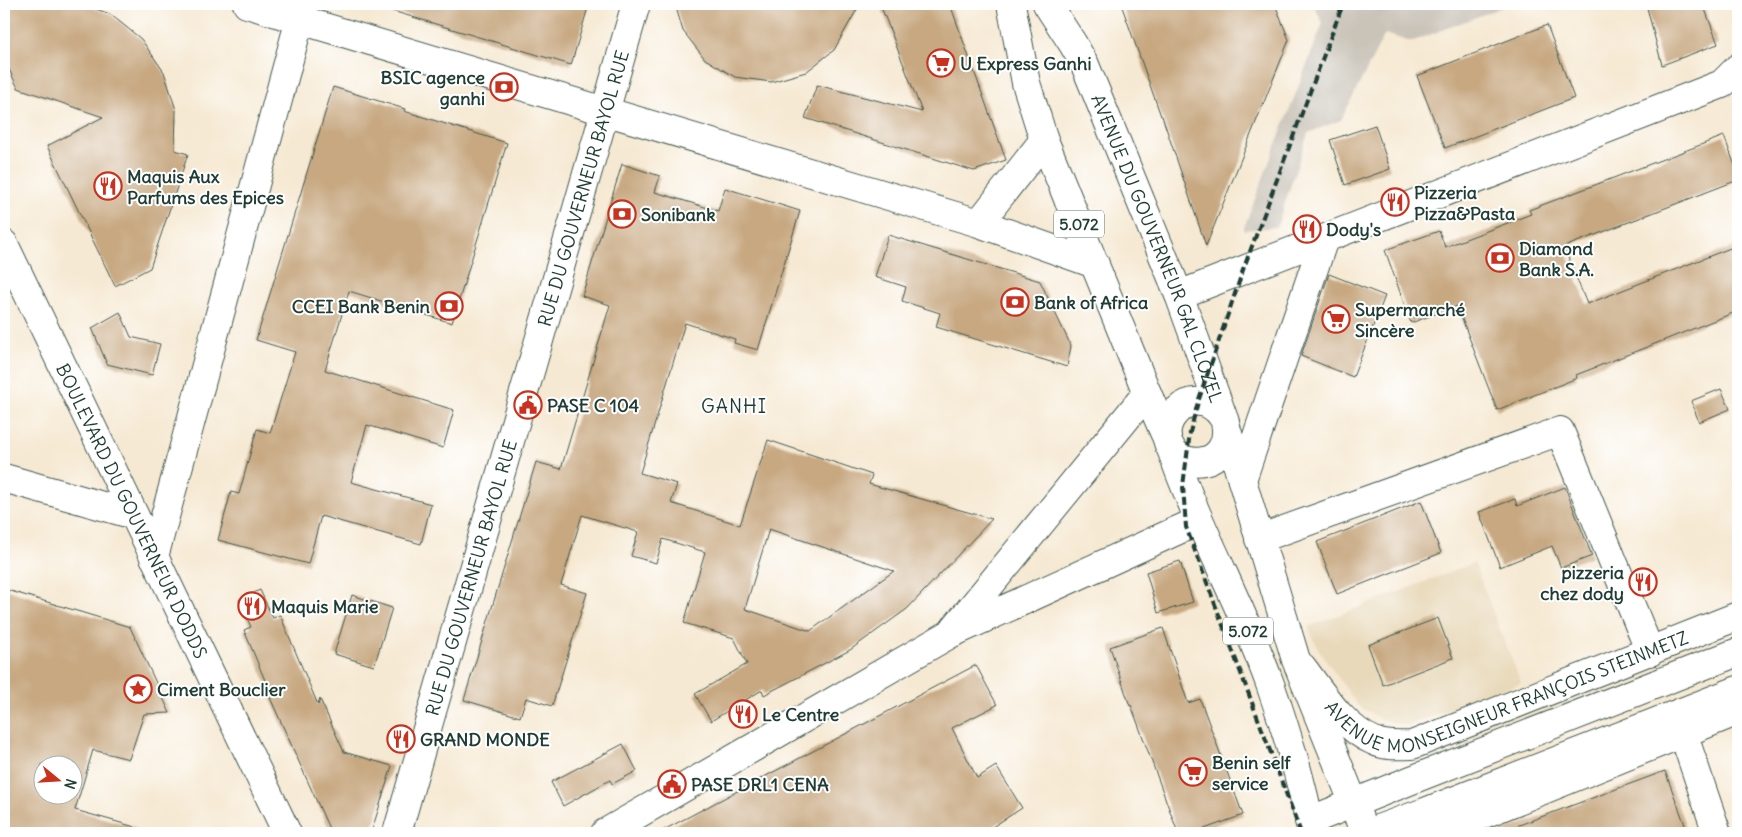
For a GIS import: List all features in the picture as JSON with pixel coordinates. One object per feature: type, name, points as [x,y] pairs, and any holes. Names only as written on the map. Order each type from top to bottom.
[{"type":"street","points":[[247,4],[302,12],[605,112],[979,223],[1095,264]]},
{"type":"street","name":"RUE DU GOUVERNEUR BAYOL RUE","points":[[398,833],[636,4]]},
{"type":"street","name":"5.072","points":[[1011,4],[1026,83],[1044,140],[1147,393],[1169,442],[1183,486],[1270,683],[1283,723],[1310,827]]},
{"type":"street","name":"AVENUE DU GOUVERNEUR GAL CLOZEL","points":[[1047,4],[1074,44],[1085,65],[1179,295],[1224,420],[1296,660],[1366,833]]},
{"type":"street","points":[[154,557],[302,12]]},
{"type":"street","points":[[1179,295],[1733,79]]},
{"type":"street","points":[[979,223],[1044,140]]},
{"type":"street","points":[[1242,480],[1324,238]]},
{"type":"street","name":"BOULEVARD DU GOUVERNEUR DODDS","points":[[4,244],[287,833]]},
{"type":"street","points":[[950,634],[1147,393]]},
{"type":"street","points":[[1198,402],[1208,404],[1217,410],[1224,420],[1226,436],[1221,449],[1208,460],[1200,462],[1186,460],[1177,455],[1169,442],[1167,429],[1171,418],[1175,411],[1186,404],[1198,402]]},
{"type":"street","points":[[1259,539],[1560,431],[1650,652]]},
{"type":"street","points":[[4,478],[134,515]]},
{"type":"street","points":[[605,833],[950,634],[1198,522]]},
{"type":"street","name":"AVENUE MONSEIGNEUR FRANÇOIS STEINMETZ","points":[[1296,660],[1343,718],[1357,731],[1374,742],[1391,746],[1412,745],[1738,616]]},
{"type":"street","name":"AVENUE MONSEIGNEUR FRANÇOIS STEINMETZ","points":[[1310,827],[1354,804],[1400,784],[1738,652]]},
{"type":"street","points":[[1366,833],[1425,812],[1738,690]]},
{"type":"street","points":[[1442,832],[1738,711]]},
{"type":"street","points":[[1683,733],[1717,833]]},
{"type":"street","points":[[1329,741],[1354,775],[1368,781],[1400,784]]},
{"type":"shaded area","points":[[1313,4],[1510,4],[1411,42],[1385,34],[1341,120],[1308,133],[1277,227],[1243,230],[1323,23]]},
{"type":"shaded area","points":[[1474,563],[1521,683],[1407,726],[1383,720],[1358,706],[1319,650],[1308,627]]},
{"type":"building","points":[[4,4],[82,4],[110,14],[141,39],[164,72],[176,110],[175,150],[188,154],[150,268],[115,286],[47,146],[103,117],[18,88],[4,59]]},
{"type":"building","points":[[387,4],[589,4],[571,65],[386,9]]},
{"type":"building","points":[[675,4],[860,4],[834,50],[806,72],[771,82],[735,77],[705,59],[683,31]]},
{"type":"building","points":[[880,4],[950,4],[1006,160],[974,171],[805,118],[817,85],[922,112]]},
{"type":"building","points":[[1121,4],[1275,4],[1289,40],[1206,246],[1162,116]]},
{"type":"building","points":[[1646,4],[1703,4],[1718,44],[1662,65]]},
{"type":"building","points":[[1547,25],[1574,98],[1445,148],[1417,76]]},
{"type":"building","points":[[333,87],[507,143],[452,323],[349,291],[325,370],[454,410],[443,448],[367,425],[351,482],[431,504],[421,544],[321,516],[308,564],[218,540],[231,492],[239,494],[257,429],[270,433],[295,352],[256,340]]},
{"type":"building","points":[[1375,125],[1390,169],[1345,185],[1330,140]]},
{"type":"building","points":[[1724,136],[1738,174],[1738,180],[1564,247],[1587,304],[1738,245],[1738,311],[1576,375],[1577,378],[1497,410],[1457,306],[1411,323],[1385,250],[1439,231],[1445,247],[1531,214],[1529,210]]},
{"type":"building","points":[[622,164],[660,176],[655,192],[718,211],[725,188],[800,211],[758,350],[734,343],[735,339],[685,323],[640,473],[677,484],[671,503],[740,525],[768,440],[872,475],[869,484],[992,519],[907,609],[850,650],[764,695],[762,690],[711,721],[695,694],[747,664],[734,638],[684,623],[705,552],[663,539],[656,563],[631,556],[638,532],[582,515],[561,585],[587,593],[552,706],[526,698],[520,717],[464,700],[536,462],[561,469],[610,305],[582,296]],"holes":[[[769,529],[894,571],[810,631],[745,609]]]},
{"type":"building","points":[[888,235],[1040,281],[1071,346],[1067,367],[936,327],[940,313],[902,301],[906,287],[875,277]]},
{"type":"building","points":[[1329,274],[1385,296],[1353,377],[1301,356]]},
{"type":"building","points":[[120,312],[131,337],[160,344],[152,375],[107,364],[92,328]]},
{"type":"building","points":[[1721,389],[1730,409],[1699,422],[1691,401]]},
{"type":"building","points":[[1565,487],[1592,556],[1561,568],[1552,546],[1500,567],[1479,512],[1515,499],[1517,506]]},
{"type":"building","points":[[1421,501],[1441,553],[1337,594],[1317,542]]},
{"type":"building","points":[[1180,561],[1193,602],[1158,613],[1146,572]]},
{"type":"building","points":[[4,589],[130,627],[170,713],[144,714],[129,759],[93,750],[82,787],[82,754],[32,754],[32,804],[77,804],[75,810],[135,827],[134,833],[4,833]]},
{"type":"building","points":[[260,590],[273,618],[280,615],[318,705],[320,699],[344,752],[392,766],[371,833],[331,833],[267,691],[269,690],[244,630],[251,627],[239,600]]},
{"type":"building","points":[[352,595],[392,608],[374,666],[334,654]]},
{"type":"building","points":[[1438,618],[1453,658],[1383,685],[1368,645]]},
{"type":"building","points":[[1163,628],[1188,703],[1200,699],[1243,815],[1193,833],[1178,833],[1110,647]]},
{"type":"building","points":[[976,665],[997,705],[952,728],[977,778],[996,766],[1022,808],[983,833],[658,833]]},
{"type":"building","points":[[623,744],[637,771],[612,784],[610,780],[563,806],[551,782]]},
{"type":"building","points":[[1665,771],[1688,833],[1503,833],[1503,831]]},
{"type":"railway","points":[[1301,833],[1186,527],[1183,486],[1190,432],[1198,402],[1243,270],[1343,4]]},
{"type":"place","name":"U Express Ganhi","points":[[941,63]]},
{"type":"place","name":"BSIC agence ganhi","points":[[504,87]]},
{"type":"place","name":"Maquis Aux Parfums des Epices","points":[[108,186]]},
{"type":"place","name":"Pizzeria Pizza&Pasta","points":[[1395,202]]},
{"type":"place","name":"Sonibank","points":[[622,214]]},
{"type":"place","name":"Dody's","points":[[1307,229]]},
{"type":"place","name":"Diamond Bank S.A.","points":[[1500,258]]},
{"type":"place","name":"Bank of Africa","points":[[1015,302]]},
{"type":"place","name":"CCEI Bank Benin","points":[[449,306]]},
{"type":"place","name":"Supermarché Sincère","points":[[1336,319]]},
{"type":"place","name":"PASE C 104","points":[[528,405]]},
{"type":"place","name":"pizzeria chez dody","points":[[1643,582]]},
{"type":"place","name":"Maquis Marie","points":[[252,606]]},
{"type":"place","name":"Ciment Bouclier","points":[[138,689]]},
{"type":"place","name":"Le Centre","points":[[743,714]]},
{"type":"place","name":"GRAND MONDE","points":[[401,739]]},
{"type":"place","name":"Benin self service","points":[[1193,772]]},
{"type":"place","name":"PASE DRL1 CENA","points":[[672,784]]},
{"type":"district","name":"GANHI","points":[[734,406]]}]
